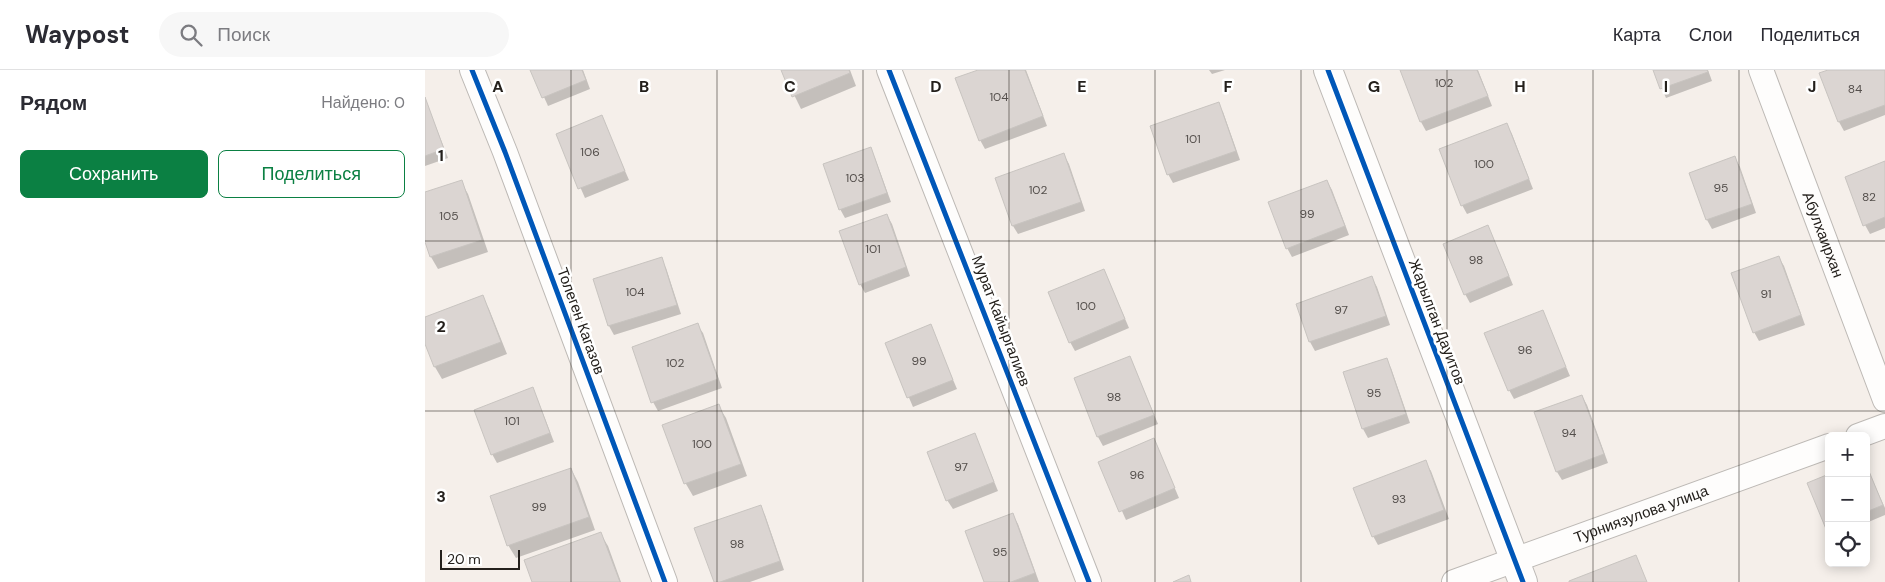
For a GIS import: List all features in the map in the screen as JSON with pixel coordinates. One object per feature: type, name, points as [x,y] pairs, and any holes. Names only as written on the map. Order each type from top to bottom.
[{"type":"street","name":"Толеген Кагазов","points":[[473,70],[665,582]]},
{"type":"street","name":"Мурат Кайыргалиев","points":[[889,70],[1089,582]]},
{"type":"street","name":"Жарылган Дауитов","points":[[1328,70],[1519,571]]},
{"type":"street","name":"Абулхаирхан","points":[[1761,70],[1885,400]]},
{"type":"street","points":[[1869,432],[1885,426]]},
{"type":"street","name":"Турниязулова улица","points":[[1454,582],[1519,571],[1825,448]]},
{"type":"building","points":[[530,70],[582,70],[586,80],[542,98]]},
{"type":"building","points":[[781,70],[849,70],[850,73],[792,97]]},
{"type":"building","points":[[978,70],[1025,70],[1043,116],[979,141],[955,78]]},
{"type":"building","points":[[1400,70],[1477,70],[1488,96],[1420,122]]},
{"type":"building","points":[[1653,70],[1707,70],[1708,72],[1660,89]]},
{"type":"building","points":[[1828,70],[1885,70],[1885,105],[1838,122],[1819,73]]},
{"type":"building","points":[[425,97],[444,149],[425,156]]},
{"type":"building","points":[[1219,102],[1236,151],[1167,175],[1150,126]]},
{"type":"building","points":[[602,115],[625,171],[578,189],[556,134]]},
{"type":"building","points":[[1507,123],[1529,179],[1461,206],[1439,149]]},
{"type":"building","points":[[871,147],[887,193],[839,210],[823,164]]},
{"type":"building","points":[[1064,153],[1081,202],[1012,226],[995,178]]},
{"type":"building","points":[[1735,156],[1752,204],[1706,220],[1689,173]]},
{"type":"building","points":[[1885,161],[1885,217],[1863,226],[1845,177]]},
{"type":"building","points":[[462,180],[482,240],[430,257],[425,242],[425,192]]},
{"type":"building","points":[[1327,180],[1345,226],[1286,249],[1268,202]]},
{"type":"building","points":[[887,214],[906,267],[859,285],[839,231]]},
{"type":"building","points":[[1488,225],[1509,276],[1464,295],[1443,244]]},
{"type":"building","points":[[1779,256],[1801,315],[1753,333],[1731,273]]},
{"type":"building","points":[[662,257],[677,305],[608,326],[593,279]]},
{"type":"building","points":[[1104,269],[1125,319],[1069,343],[1048,292]]},
{"type":"building","points":[[1372,276],[1386,316],[1309,342],[1296,304]]},
{"type":"building","points":[[483,295],[501,342],[434,367],[425,344],[425,317]]},
{"type":"building","points":[[1543,310],[1566,367],[1508,391],[1484,333]]},
{"type":"building","points":[[698,323],[718,379],[651,403],[632,347]]},
{"type":"building","points":[[931,324],[953,380],[907,398],[885,343]]},
{"type":"building","points":[[1130,356],[1154,415],[1097,437],[1074,378]]},
{"type":"building","points":[[1387,358],[1406,414],[1362,429],[1343,372]]},
{"type":"building","points":[[533,387],[550,433],[491,455],[474,410]]},
{"type":"building","points":[[1582,395],[1604,454],[1556,472],[1534,412]]},
{"type":"building","points":[[719,404],[741,464],[684,484],[662,425]]},
{"type":"building","points":[[975,433],[994,482],[946,501],[927,452]]},
{"type":"building","points":[[1154,438],[1175,488],[1119,512],[1098,462]]},
{"type":"building","points":[[1426,460],[1444,510],[1372,537],[1353,488]]},
{"type":"building","points":[[571,468],[589,517],[507,546],[490,496]]},
{"type":"building","points":[[1870,474],[1883,505],[1870,510]]},
{"type":"building","points":[[1825,476],[1825,527],[1807,483]]},
{"type":"building","points":[[761,505],[780,561],[720,582],[714,582],[694,528]]},
{"type":"building","points":[[1013,513],[1035,573],[1011,582],[984,582],[965,531]]},
{"type":"building","points":[[601,532],[620,582],[532,582],[524,560]]},
{"type":"building","points":[[1636,555],[1647,582],[1569,582],[1569,581]]},
{"type":"building","points":[[1189,575],[1191,582],[1173,582]]},
{"type":"cycle path","points":[[472,70],[505,152],[665,582]]},
{"type":"cycle path","points":[[889,70],[1089,582]]},
{"type":"cycle path","points":[[1328,70],[1523,582]]}]
